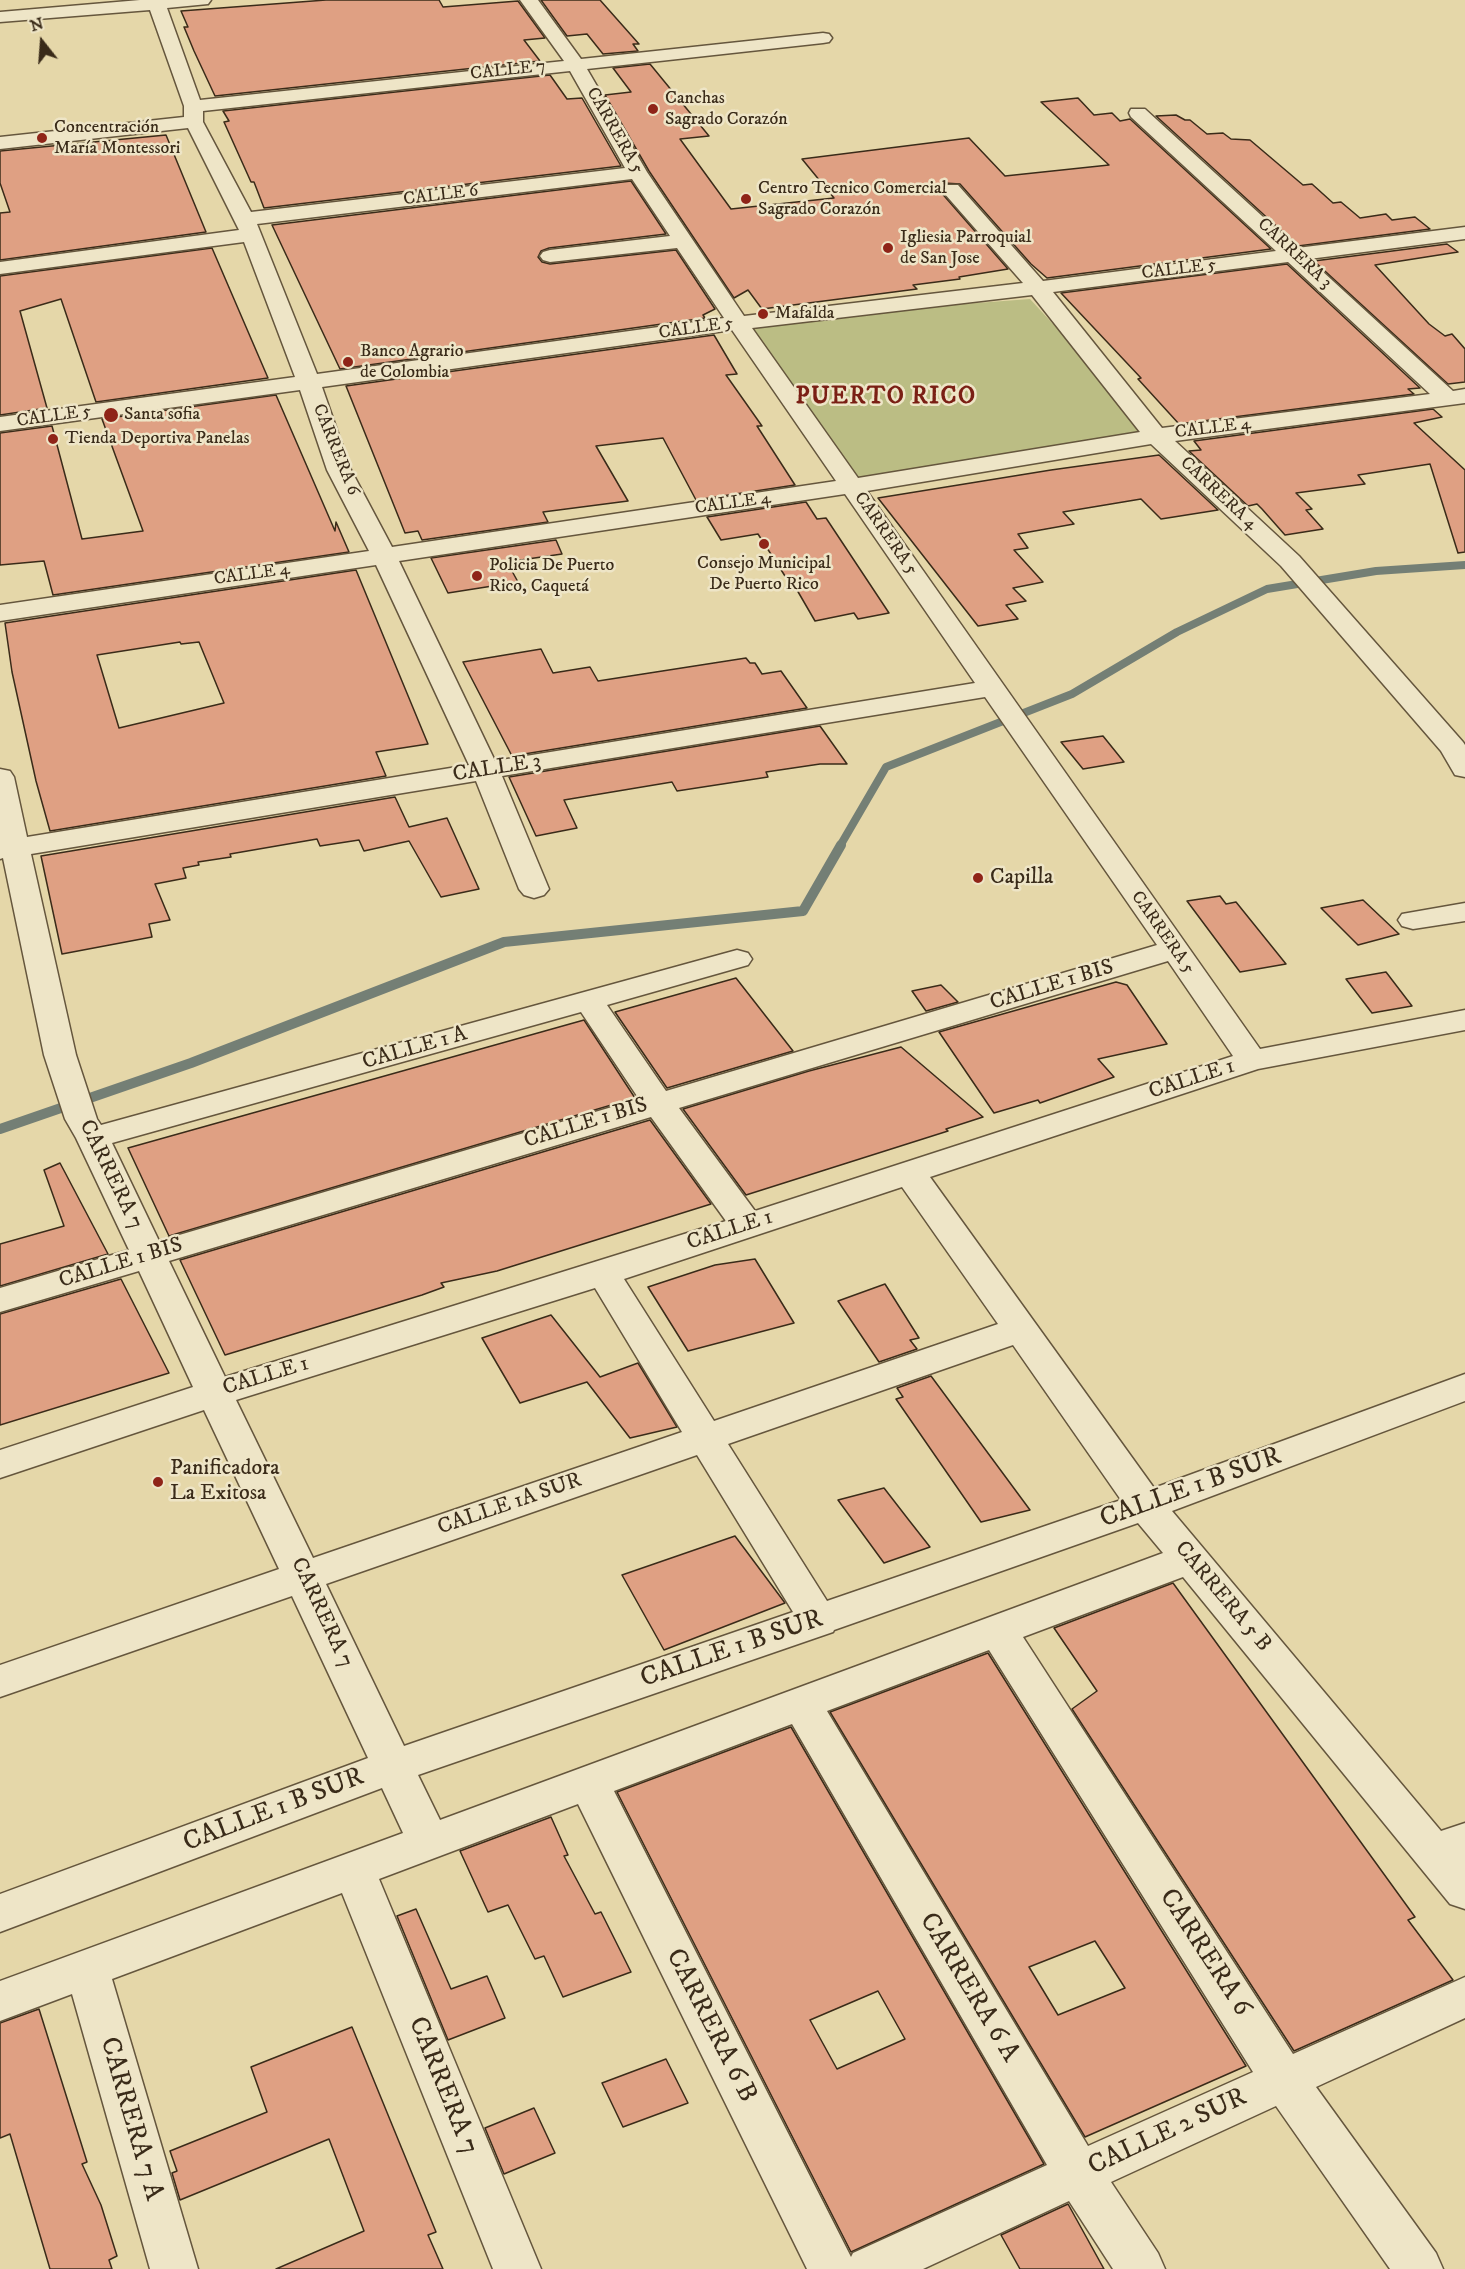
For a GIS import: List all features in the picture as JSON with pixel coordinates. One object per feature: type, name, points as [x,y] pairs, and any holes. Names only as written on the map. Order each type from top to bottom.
[{"type":"street","points":[[0,17],[202,0]]},
{"type":"street","name":"CARRERA 5","points":[[529,0],[575,63],[637,172],[682,241],[1173,950],[1252,1060]]},
{"type":"street","name":"CARRERA 6","points":[[149,3],[194,114],[248,227],[309,384],[339,470],[384,556],[486,771],[534,889]]},
{"type":"street","name":"CALLE 7","points":[[0,143],[194,114],[575,63],[823,38]]},
{"type":"street","name":"CARRERA 3","points":[[1138,113],[1457,397]]},
{"type":"street","name":"CALLE 6","points":[[248,227],[637,172]]},
{"type":"street","name":"CARRERA 4","points":[[951,189],[1038,288],[1156,436],[1290,561],[1453,748],[1465,769]]},
{"type":"street","points":[[0,268],[248,227]]},
{"type":"street","name":"CALLE 5","points":[[0,424],[309,384],[738,323],[1038,288],[1465,233]]},
{"type":"street","points":[[550,256],[682,241]]},
{"type":"street","name":"CALLE 4","points":[[0,613],[852,486],[1156,436],[1457,397]]},
{"type":"street","name":"CALLE 3","points":[[8,848],[486,771],[998,696]]},
{"type":"street","name":"CARRERA 7","points":[[0,777],[8,848],[60,1055],[87,1129],[304,1576],[429,1842]]},
{"type":"street","points":[[1413,920],[1465,912]]},
{"type":"street","name":"CALLE 1 BIS","points":[[0,1299],[1173,950]]},
{"type":"street","name":"CALLE 1 A","points":[[87,1129],[588,1000],[737,959]]},
{"type":"street","points":[[588,1000],[658,1103],[747,1226]]},
{"type":"street","name":"CALLE 1","points":[[0,1464],[215,1393],[603,1273],[910,1174],[1252,1060],[1465,1020]]},
{"type":"street","name":"CARRERA 5 B","points":[[910,1174],[1146,1506],[1190,1559],[1450,1846],[1465,1891]]},
{"type":"street","points":[[603,1273],[819,1621]]},
{"type":"street","name":"CALLE 1A SUR","points":[[0,1681],[1021,1329]]},
{"type":"street","name":"CALLE 1 B SUR","points":[[0,1913],[394,1766],[819,1621],[1146,1506],[1465,1387]]},
{"type":"street","points":[[0,2001],[1190,1559]]},
{"type":"street","name":"CARRERA 6","points":[[998,1631],[1284,2080],[1419,2269]]},
{"type":"street","name":"CARRERA 6 A","points":[[801,1703],[1078,2174],[1141,2269]]},
{"type":"street","name":"CARRERA 6 B","points":[[589,1783],[832,2269]]},
{"type":"street","name":"CARRERA 7","points":[[354,1870],[517,2269]]},
{"type":"street","name":"CARRERA 7 A","points":[[87,1969],[174,2269]]},
{"type":"street","name":"CALLE 2 SUR","points":[[870,2269],[1465,1997]]},
{"type":"green space","points":[[1030,299],[1156,436],[858,483],[752,327],[911,308]]},
{"type":"building","points":[[326,0],[439,0],[443,7],[518,1],[545,38],[524,40],[540,61],[215,96],[184,27],[188,27],[181,11]]},
{"type":"building","points":[[541,0],[600,0],[639,44],[633,44],[638,51],[603,54],[587,34],[567,36]]},
{"type":"building","points":[[650,64],[709,136],[680,139],[731,209],[834,198],[802,159],[969,138],[1005,176],[1109,165],[1041,102],[1078,98],[1094,115],[1112,113],[1120,121],[1130,119],[1271,249],[1047,278],[1031,264],[960,184],[944,183],[939,190],[1008,269],[959,277],[960,279],[913,285],[917,289],[762,309],[748,290],[734,298],[649,171],[605,95],[631,92],[613,68]]},
{"type":"building","points":[[550,75],[567,99],[582,98],[621,166],[264,208],[254,182],[251,182],[224,122],[229,121],[223,111]]},
{"type":"building","points":[[1176,115],[1190,120],[1207,134],[1223,133],[1231,139],[1250,140],[1303,185],[1312,184],[1333,203],[1341,202],[1360,218],[1386,214],[1392,220],[1415,217],[1430,229],[1298,246],[1156,116]]},
{"type":"building","points":[[166,135],[206,232],[0,260],[0,213],[10,212],[0,183],[0,151]]},
{"type":"building","points":[[631,181],[666,234],[549,248],[541,251],[538,257],[542,262],[550,264],[676,250],[715,309],[703,315],[705,318],[340,369],[272,225]]},
{"type":"building","points":[[1447,244],[1458,252],[1375,265],[1429,324],[1445,336],[1452,334],[1465,349],[1465,382],[1448,384],[1314,261]]},
{"type":"building","points":[[212,248],[268,378],[96,402],[61,299],[20,311],[47,408],[0,415],[0,276]]},
{"type":"building","points":[[1287,264],[1420,388],[1408,389],[1414,394],[1179,424],[1138,379],[1141,378],[1061,293]]},
{"type":"building","points":[[714,335],[737,374],[726,375],[762,426],[757,426],[795,485],[696,500],[663,438],[596,446],[628,501],[543,512],[548,522],[422,540],[418,531],[405,533],[346,386]]},
{"type":"building","points":[[276,395],[335,531],[336,522],[349,552],[53,595],[44,561],[0,565],[0,433],[52,426],[82,539],[143,531],[102,419]]},
{"type":"building","points":[[1433,409],[1442,417],[1414,423],[1465,470],[1465,552],[1458,553],[1430,464],[1358,475],[1365,484],[1296,493],[1312,509],[1306,510],[1323,529],[1285,535],[1257,504],[1248,506],[1189,451],[1201,450],[1194,441]]},
{"type":"building","points":[[1159,455],[1218,510],[1161,519],[1141,499],[1063,512],[1074,524],[1018,534],[1028,548],[1014,550],[1043,582],[1013,588],[1026,601],[1006,605],[1018,619],[978,626],[878,498],[1051,470]]},
{"type":"building","points":[[806,502],[817,519],[826,518],[889,613],[858,619],[854,613],[815,621],[797,590],[794,590],[758,534],[721,540],[707,517]]},
{"type":"building","points":[[556,540],[562,554],[507,562],[518,582],[448,593],[431,558]]},
{"type":"building","points":[[356,570],[428,744],[376,752],[386,776],[50,831],[36,781],[12,672],[5,623]],"holes":[[[180,642],[181,644],[199,642],[224,703],[119,728],[97,655]]]},
{"type":"building","points":[[541,649],[553,673],[590,667],[598,681],[746,658],[750,663],[755,663],[762,674],[781,671],[807,708],[512,756],[463,662]]},
{"type":"building","points":[[820,726],[847,764],[820,764],[766,772],[768,777],[677,791],[672,782],[564,800],[577,828],[536,836],[509,777]]},
{"type":"building","points":[[1103,736],[1124,762],[1083,769],[1061,742]]},
{"type":"building","points":[[395,797],[409,827],[447,818],[479,889],[441,897],[409,841],[364,851],[359,840],[320,846],[317,839],[230,854],[231,857],[198,862],[199,865],[183,868],[186,878],[155,884],[170,920],[149,924],[152,937],[62,954],[41,856]]},
{"type":"building","points":[[1220,896],[1226,904],[1236,902],[1286,964],[1240,972],[1187,901]]},
{"type":"building","points":[[1363,900],[1399,934],[1358,945],[1321,908]]},
{"type":"building","points":[[1386,972],[1412,1006],[1372,1013],[1346,979]]},
{"type":"building","points":[[736,978],[793,1051],[667,1088],[615,1012]]},
{"type":"building","points":[[1116,982],[1127,985],[1167,1044],[1098,1059],[1114,1077],[1040,1103],[1038,1100],[994,1113],[939,1032]]},
{"type":"building","points":[[941,985],[958,1002],[926,1011],[912,991]]},
{"type":"building","points":[[584,1020],[635,1098],[169,1236],[128,1148]]},
{"type":"building","points":[[901,1047],[983,1117],[946,1129],[948,1131],[746,1195],[683,1109],[809,1071]]},
{"type":"building","points":[[650,1120],[711,1204],[497,1271],[441,1283],[444,1287],[422,1295],[225,1355],[180,1260]]},
{"type":"building","points":[[60,1163],[108,1254],[0,1286],[0,1244],[64,1226],[44,1170]]},
{"type":"building","points":[[755,1259],[794,1323],[688,1351],[648,1287],[715,1265]]},
{"type":"building","points":[[121,1279],[169,1373],[0,1425],[0,1314]]},
{"type":"building","points":[[885,1284],[919,1338],[910,1340],[917,1349],[879,1362],[838,1301]]},
{"type":"building","points":[[551,1315],[600,1377],[638,1363],[677,1427],[630,1438],[587,1382],[520,1403],[482,1338]]},
{"type":"building","points":[[931,1376],[1030,1510],[981,1522],[896,1399],[903,1397],[897,1388]]},
{"type":"building","points":[[884,1488],[930,1547],[884,1563],[838,1500]]},
{"type":"building","points":[[735,1536],[785,1603],[664,1650],[622,1575]]},
{"type":"building","points":[[1173,1583],[1415,1917],[1408,1920],[1453,1980],[1294,2051],[1072,1709],[1097,1691],[1054,1628]]},
{"type":"building","points":[[988,1653],[1246,2066],[1085,2137],[830,1712]],"holes":[[[1095,1941],[1125,1988],[1058,2015],[1029,1967]]]},
{"type":"building","points":[[791,1727],[1044,2164],[851,2252],[617,1792]],"holes":[[[878,1991],[905,2039],[837,2069],[810,2020]]]},
{"type":"building","points":[[551,1817],[568,1855],[564,1856],[595,1914],[601,1912],[631,1972],[563,1997],[544,1956],[535,1959],[508,1905],[488,1912],[460,1851]]},
{"type":"building","points":[[416,1909],[451,1989],[487,1976],[505,2018],[448,2040],[397,1916]]},
{"type":"building","points":[[39,2009],[87,2162],[82,2164],[101,2205],[117,2256],[109,2260],[112,2269],[50,2269],[10,2134],[0,2138],[0,2023]]},
{"type":"building","points":[[352,2027],[436,2232],[428,2235],[443,2269],[276,2269],[364,2231],[329,2139],[180,2200],[172,2173],[177,2171],[170,2151],[267,2112],[251,2067]]},
{"type":"building","points":[[666,2059],[688,2103],[623,2127],[602,2083]]},
{"type":"building","points":[[534,2108],[555,2153],[504,2174],[485,2128]]},
{"type":"building","points":[[1068,2204],[1104,2269],[1020,2269],[1001,2235]]},
{"type":"waterway","points":[[840,846],[886,767],[1072,694],[1177,632],[1267,589],[1376,571],[1465,565]]},
{"type":"waterway","points":[[0,1129],[191,1063],[504,942],[803,911],[841,845]]},
{"type":"place","name":"Canchas Sagrado Corazón","points":[[653,109]]},
{"type":"place","name":"Concentración María Montessori","points":[[42,138]]},
{"type":"place","name":"Centro Tecnico Comercial Sagrado Corazón","points":[[746,199]]},
{"type":"place","name":"Igliesia Parroquial de San Jose","points":[[888,248]]},
{"type":"place","name":"Mafalda","points":[[763,314]]},
{"type":"place","name":"Banco Agrario de Colombia","points":[[348,362]]},
{"type":"place","name":"Santa sofia","points":[[111,415]]},
{"type":"place","name":"Tienda Deportiva Panelas","points":[[53,439]]},
{"type":"place","name":"Consejo Municipal De Puerto Rico","points":[[764,544]]},
{"type":"place","name":"Policia De Puerto Rico, Caquetá","points":[[477,576]]},
{"type":"place","name":"Capilla","points":[[978,878]]},
{"type":"place","name":"Panificadora La Exitosa","points":[[158,1482]]},
{"type":"district","name":"PUERTO RICO","points":[[886,398]]}]
